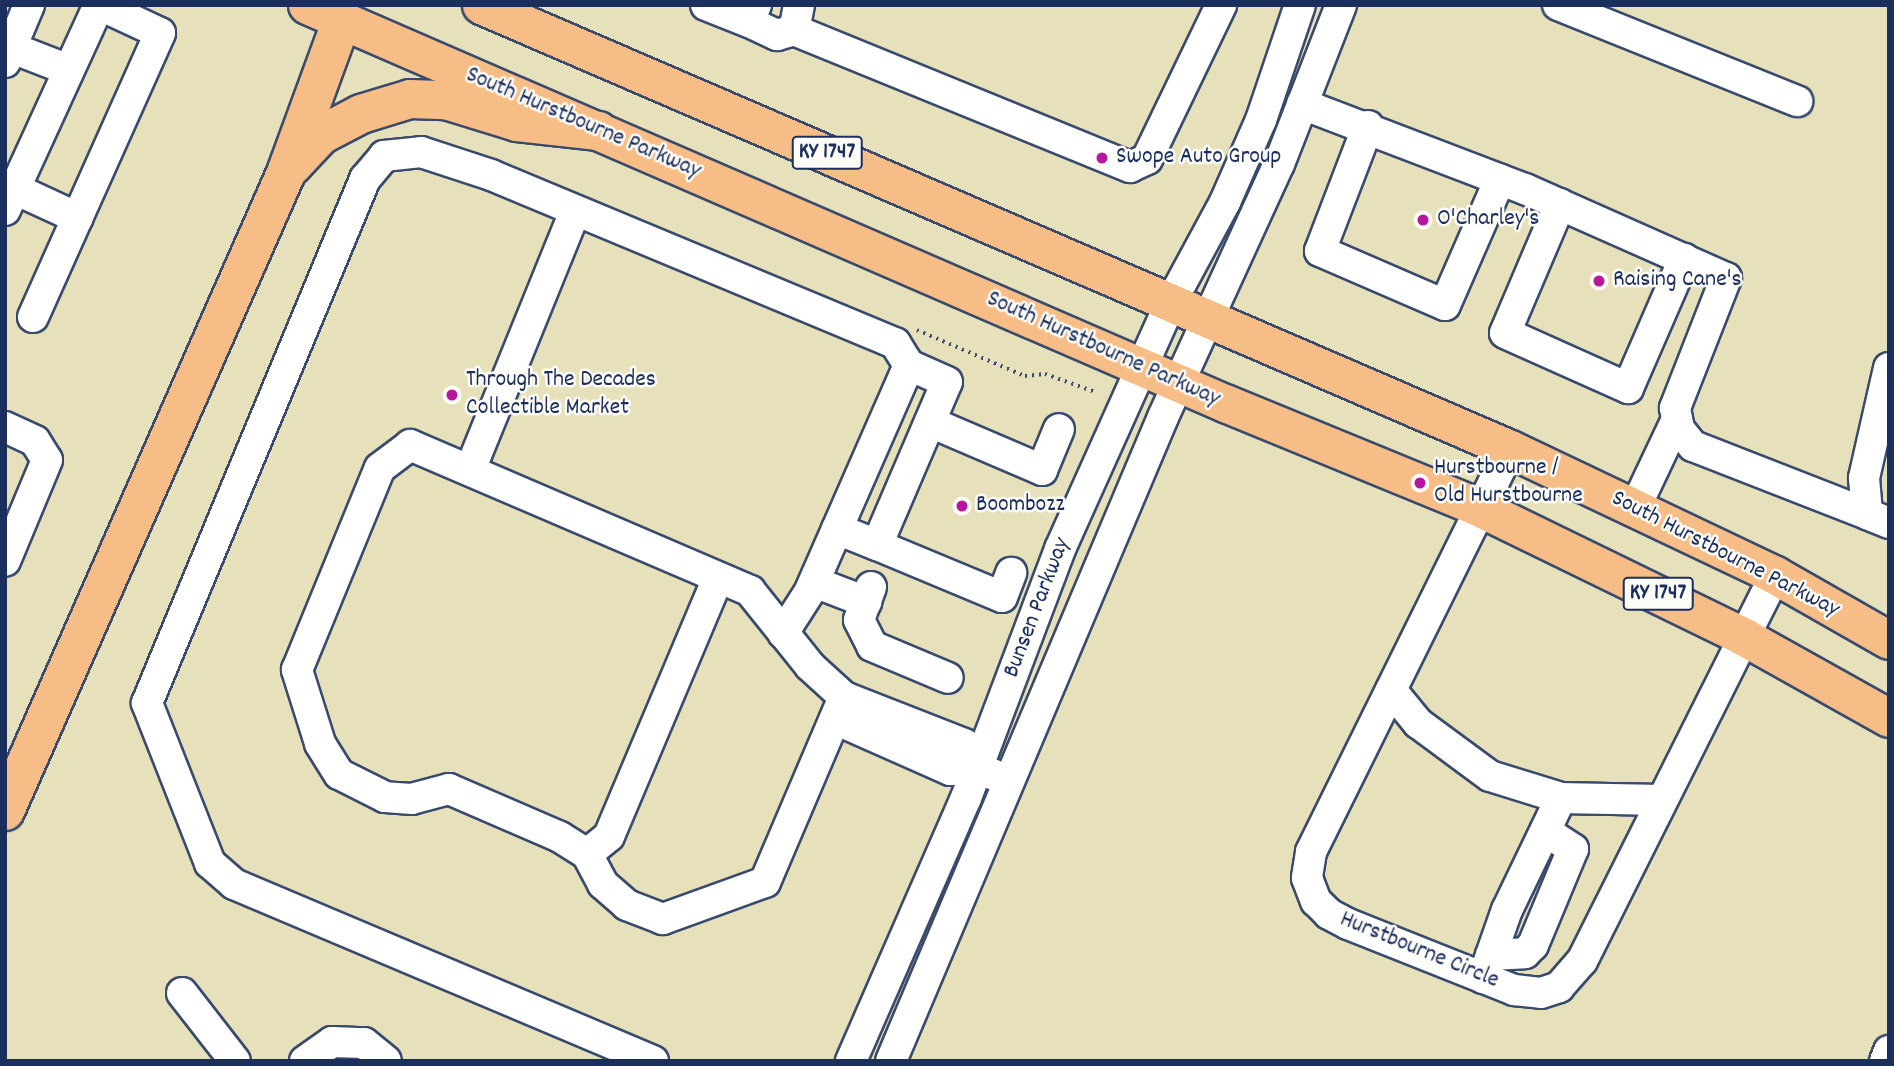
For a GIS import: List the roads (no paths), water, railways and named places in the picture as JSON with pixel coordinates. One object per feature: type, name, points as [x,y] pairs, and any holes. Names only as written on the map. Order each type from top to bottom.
[{"type":"highway","points":[[5,811],[286,173],[345,13]]},
{"type":"highway","points":[[286,173],[321,135],[361,114],[410,99],[446,100],[517,122],[598,131]]},
{"type":"main road","name":"South Hurstbourne Parkway","points":[[307,5],[345,13],[598,131],[1179,382],[1480,508],[1744,637],[1889,718]]},
{"type":"main road","name":"South Hurstbourne Parkway","points":[[481,5],[1510,449],[1775,575],[1889,640]]},
{"type":"street","points":[[29,5],[9,55],[69,70]]},
{"type":"street","points":[[33,317],[78,218],[160,33],[99,5],[13,180],[78,218]]},
{"type":"street","points":[[706,5],[753,14],[777,34],[797,18],[1130,167],[1147,159],[1221,5]]},
{"type":"street","name":"Bunsen Parkway","points":[[851,1061],[977,768],[1060,549],[1171,302],[1218,215],[1261,120],[1300,5]]},
{"type":"street","name":"Bunsen Parkway","points":[[891,1061],[1179,382],[1302,104],[1341,5]]},
{"type":"street","points":[[1558,5],[1797,101]]},
{"type":"street","points":[[1302,104],[1500,179],[1726,278],[1675,408],[1677,419],[1693,446],[1878,518]]},
{"type":"street","points":[[1368,127],[1320,251],[1445,304],[1500,179]]},
{"type":"street","points":[[653,1061],[234,884],[210,863],[147,703],[365,179],[384,156],[421,152],[491,175],[575,212],[609,220],[895,343],[909,365],[947,382],[877,545]]},
{"type":"street","points":[[1560,204],[1505,333],[1628,388],[1684,259]]},
{"type":"street","points":[[470,470],[575,212]]},
{"type":"street","points":[[783,633],[814,582],[909,365]]},
{"type":"street","points":[[1878,518],[1864,478],[1889,368]]},
{"type":"street","points":[[1635,508],[1677,419]]},
{"type":"street","points":[[930,422],[1042,470],[1059,429]]},
{"type":"street","points":[[5,427],[35,441],[47,460],[5,561]]},
{"type":"street","points":[[839,708],[765,882],[663,919],[627,905],[603,884],[587,854],[560,837],[449,789],[412,799],[385,797],[339,774],[320,743],[297,670],[380,468],[410,445],[750,591],[839,708],[964,744],[977,768],[1011,782]]},
{"type":"street","name":"Hurstbourne Circle","points":[[1510,449],[1311,852],[1308,886],[1329,914],[1488,966],[1525,993],[1541,993],[1572,976],[1775,575]]},
{"type":"street","points":[[837,529],[1002,597],[1011,573]]},
{"type":"street","points":[[587,854],[609,836],[718,578]]},
{"type":"street","points":[[814,582],[868,594],[859,620],[872,646],[948,678]]},
{"type":"street","points":[[1391,690],[1418,723],[1490,776],[1561,798],[1661,800]]},
{"type":"street","points":[[1488,966],[1561,798]]},
{"type":"street","points":[[182,993],[235,1061]]},
{"type":"street","points":[[305,1061],[332,1042],[364,1043],[386,1061]]},
{"type":"street","points":[[1885,1061],[1889,1051]]},
{"type":"place","name":"Swope Auto Group","points":[[1102,158]]},
{"type":"place","name":"O'Charley's","points":[[1423,220]]},
{"type":"place","name":"Raising Cane's","points":[[1599,281]]},
{"type":"place","name":"Through The Decades Collectible Market","points":[[452,395]]},
{"type":"place","name":"Hurstbourne / Old Hurstbourne","points":[[1420,483]]},
{"type":"place","name":"Boombozz","points":[[962,506]]}]
